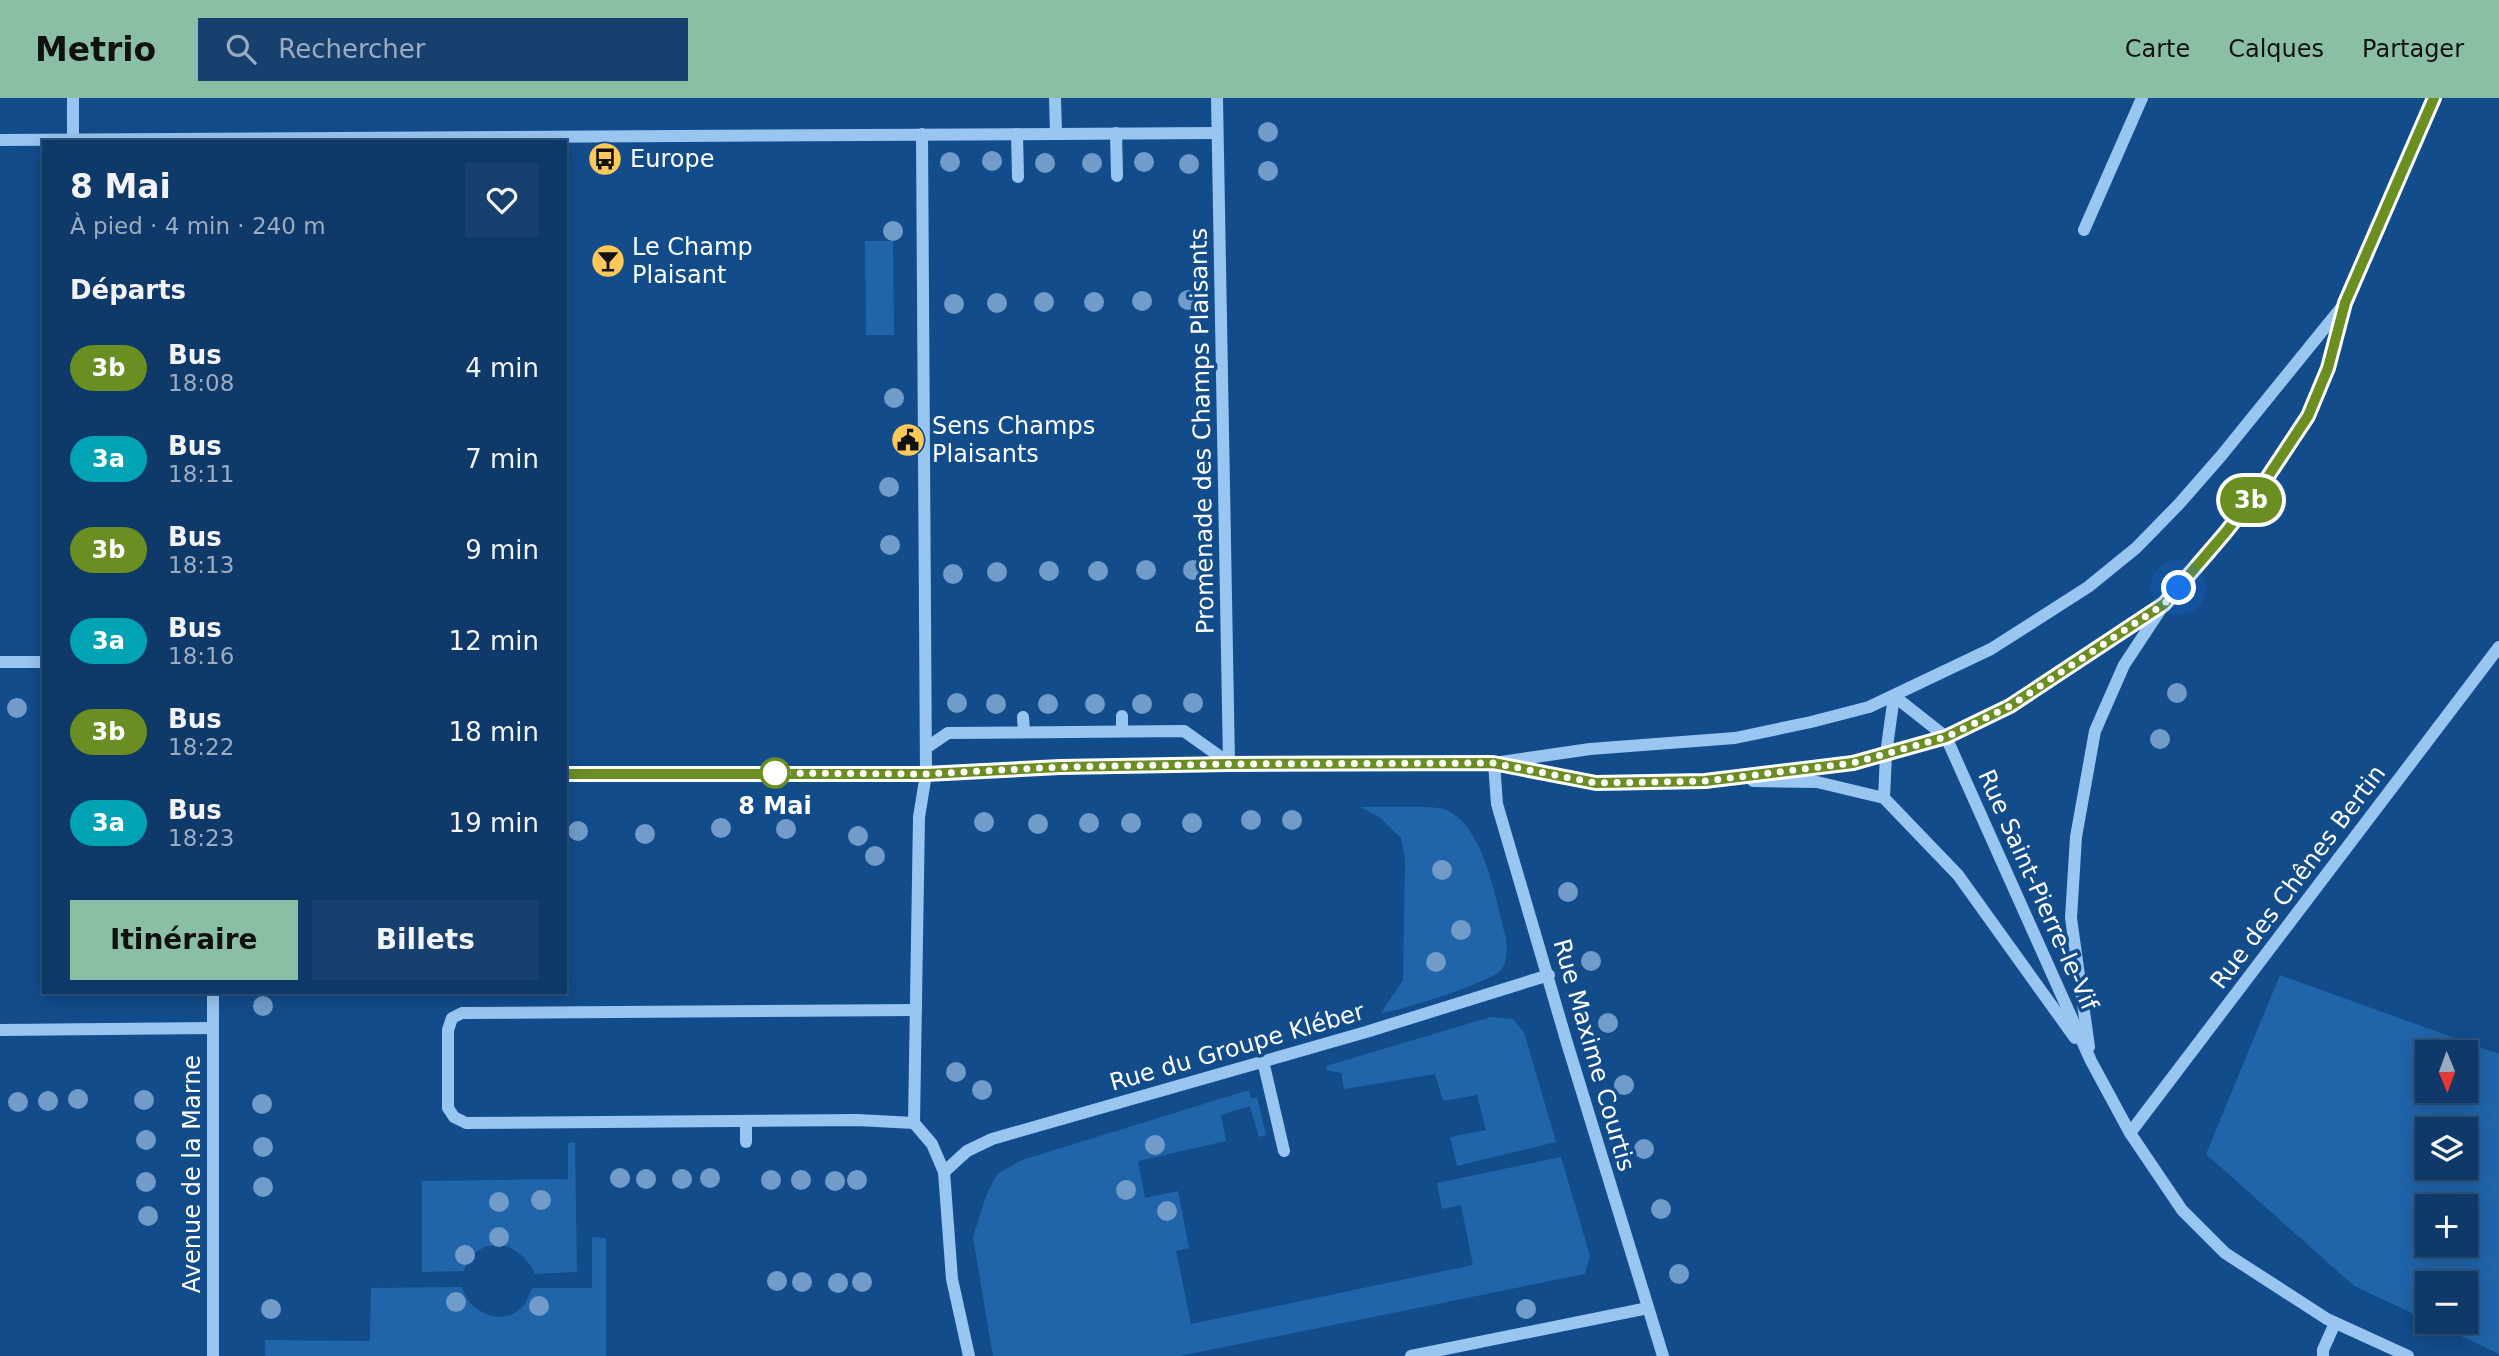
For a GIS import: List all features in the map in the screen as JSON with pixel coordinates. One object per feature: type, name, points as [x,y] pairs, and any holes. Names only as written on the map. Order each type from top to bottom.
[{"type":"street","points":[[73,98],[73,139]]},
{"type":"street","points":[[1055,98],[1056,133]]},
{"type":"street","name":"Promenade des Champs Plaisants","points":[[1217,98],[1229,764]]},
{"type":"street","points":[[2084,230],[2142,98]]},
{"type":"street","points":[[1705,781],[1853,763],[1946,737],[2010,706],[2164,604],[2234,523],[2308,416],[2328,368],[2345,303],[2434,98]]},
{"type":"street","points":[[0,140],[1217,132]]},
{"type":"street","points":[[1116,133],[1117,176]]},
{"type":"street","points":[[922,134],[926,774],[919,817],[914,1123],[932,1144],[944,1172],[952,1279],[969,1356]]},
{"type":"street","points":[[1017,134],[1018,177]]},
{"type":"street","points":[[567,774],[926,774],[1060,767],[1493,763],[1590,749],[1735,738],[1869,707],[1990,649],[2088,587],[2136,548],[2221,456],[2345,303]]},
{"type":"street","name":"Rue Saint-Pierre-le-Vif","points":[[2091,1061],[2071,918],[2076,837],[2095,731],[2124,665],[2164,604]]},
{"type":"street","name":"Rue des Chênes Bertin","points":[[2130,1133],[2499,647]]},
{"type":"street","points":[[0,662],[42,662]]},
{"type":"street","points":[[1894,696],[1946,737]]},
{"type":"street","points":[[1493,763],[1596,783],[1817,782],[1884,798],[1886,754],[1894,696]]},
{"type":"street","points":[[1122,716],[1122,731]]},
{"type":"street","points":[[1024,717],[1024,732]]},
{"type":"street","points":[[926,748],[948,733],[1184,731],[1229,764]]},
{"type":"street","name":"Rue Saint-Pierre-le-Vif","points":[[1946,737],[2091,1061],[2130,1133],[2182,1210],[2225,1253],[2335,1323],[2408,1356]]},
{"type":"street","name":"Rue Maxime Courtis","points":[[1493,763],[1497,804],[1663,1356]]},
{"type":"street","name":"Rue Saint-Pierre-le-Vif","points":[[1884,798],[1958,875],[2091,1061]]},
{"type":"street","name":"Rue du Groupe Kléber","points":[[944,1172],[967,1151],[992,1139],[1366,1032],[1549,975]]},
{"type":"street","name":"Avenue de la Marne","points":[[213,994],[213,1356]]},
{"type":"street","points":[[914,1123],[857,1120],[466,1123],[454,1118],[448,1108],[448,1030],[452,1018],[462,1013],[916,1010]]},
{"type":"street","points":[[0,1030],[213,1028]]},
{"type":"street","points":[[1263,1062],[1284,1152]]},
{"type":"street","points":[[746,1121],[746,1142]]},
{"type":"street","points":[[1411,1356],[1648,1308]]},
{"type":"street","points":[[2323,1356],[2335,1323]]},
{"type":"shaded area","points":[[865,241],[893,241],[894,335],[866,335]]},
{"type":"shaded area","points":[[1360,807],[1440,808],[1459,818],[1479,847],[1493,885],[1506,938],[1506,959],[1501,970],[1463,989],[1381,1013],[1403,980],[1405,859],[1401,838],[1378,816]]},
{"type":"shaded area","points":[[2280,975],[2460,1040],[2415,1040],[2415,1103],[2478,1103],[2478,1046],[2499,1054],[2499,1354],[2457,1334],[2478,1334],[2478,1271],[2415,1271],[2415,1314],[2354,1286],[2206,1154]]},
{"type":"shaded area","points":[[1491,1017],[1513,1019],[1524,1032],[1556,1142],[1457,1166],[1450,1137],[1486,1130],[1477,1095],[1443,1101],[1435,1074],[1344,1089],[1341,1073],[1327,1070],[1326,1066]]},
{"type":"shaded area","points":[[1249,1090],[1251,1099],[1257,1097],[1266,1135],[1259,1137],[1250,1106],[1221,1115],[1226,1141],[1138,1161],[1145,1198],[1178,1191],[1189,1248],[1176,1251],[1191,1324],[1473,1265],[1461,1205],[1442,1209],[1437,1183],[1561,1157],[1590,1256],[1585,1274],[1180,1356],[993,1356],[973,1237],[986,1196],[997,1174],[1022,1160]]},
{"type":"shaded area","points":[[575,1142],[577,1272],[535,1274],[520,1254],[499,1245],[479,1250],[464,1271],[422,1272],[422,1181],[568,1179],[568,1143]]},
{"type":"shaded area","points":[[592,1237],[606,1238],[606,1356],[265,1356],[265,1340],[370,1341],[371,1288],[462,1287],[465,1296],[478,1309],[486,1314],[504,1317],[523,1306],[532,1288],[592,1288]]},
{"type":"bus line","name":"3b","points":[[567,774],[926,774],[1060,767],[1493,763],[1596,783],[1705,781],[1853,763],[1946,737],[2010,706],[2164,604],[2209,555],[2259,490],[2308,416],[2328,368],[2345,303],[2434,98]]},
{"type":"place","name":"Europe","points":[[605,159]]},
{"type":"place","name":"Le Champ Plaisant","points":[[608,261]]},
{"type":"place","name":"Sens Champs Plaisants","points":[[908,440]]},
{"type":"place","name":"8 Mai","points":[[775,773]]},
{"type":"route","points":[[775,773],[926,774],[1060,767],[1493,763],[1596,783],[1705,781],[1853,763],[1946,737],[2010,706],[2164,604],[2179,588]]}]
